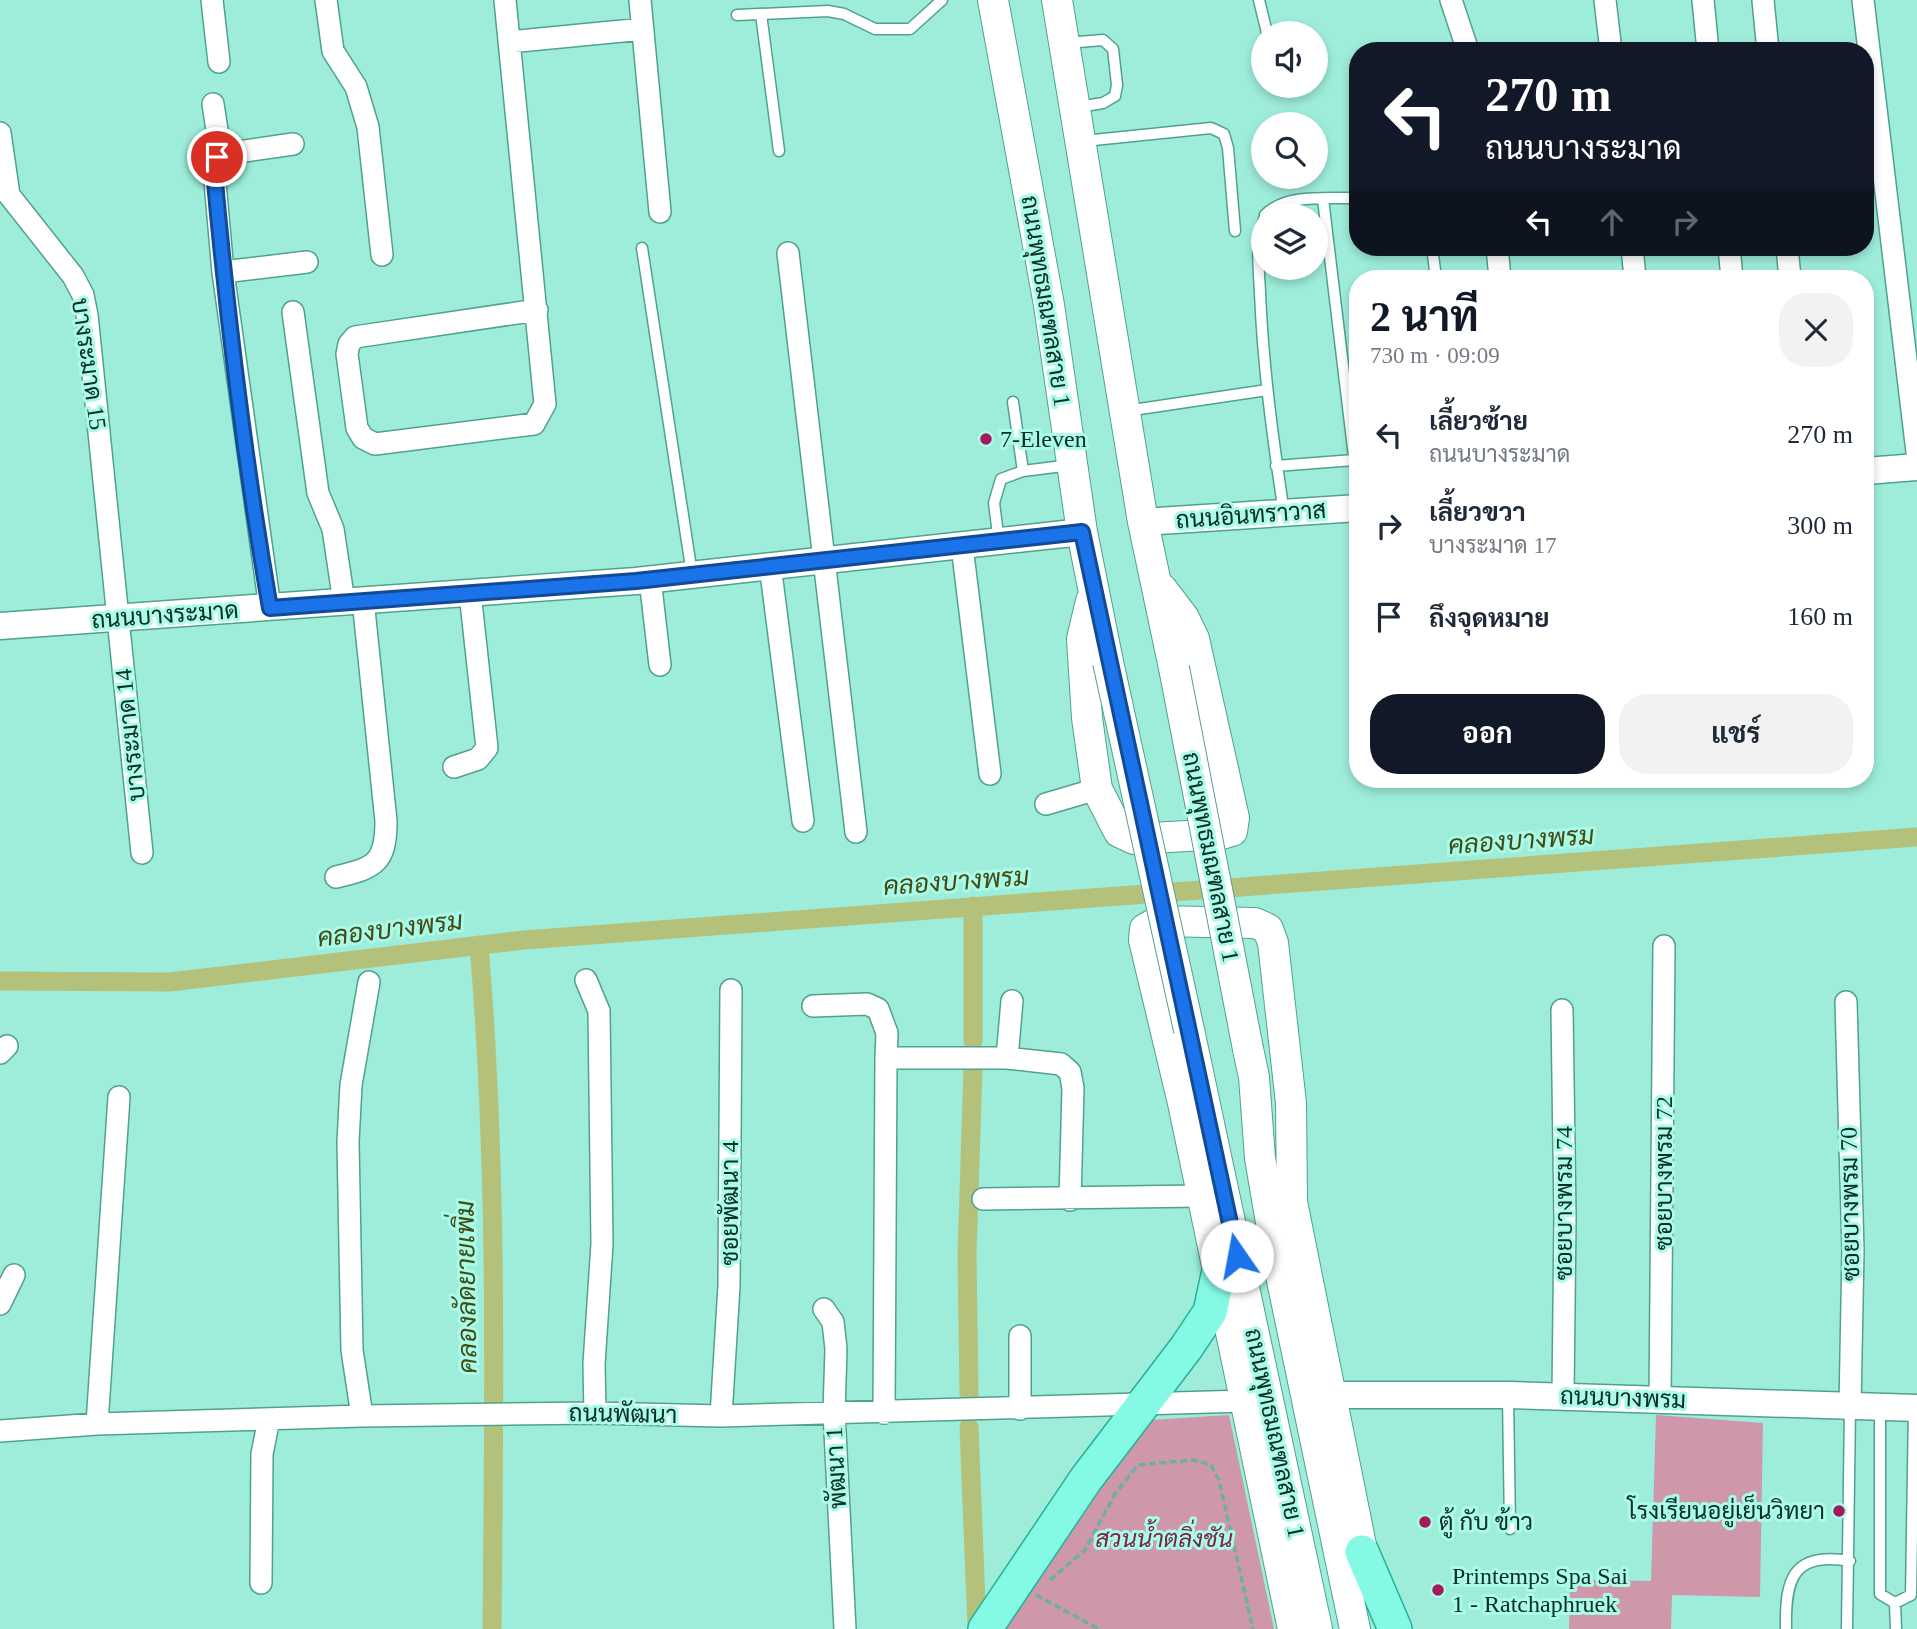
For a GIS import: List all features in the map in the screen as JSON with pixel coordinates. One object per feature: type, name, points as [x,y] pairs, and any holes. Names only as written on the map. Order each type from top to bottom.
[{"type":"main road","name":"ถนนพุทธมณฑลสาย 1","points":[[993,0],[1049,305],[1093,590],[1317,1629]]},
{"type":"main road","name":"ถนนพุทธมณฑลสาย 1","points":[[1057,0],[1143,522],[1158,583],[1251,1063],[1260,1157],[1284,1293],[1355,1629]]},
{"type":"main road","points":[[1093,590],[1082,639],[1082,669],[1097,789],[1119,832],[1134,839],[1232,831],[1234,818],[1195,639],[1184,618],[1158,583]]},
{"type":"main road","points":[[1292,1202],[1291,1103],[1273,943],[1268,929],[1255,923],[1158,921],[1144,929],[1144,940],[1183,1103],[1293,1629]]},
{"type":"main road","points":[[1251,1063],[1292,1202],[1328,1395],[1378,1629]]},
{"type":"main road","points":[[1208,1229],[1212,1143]]},
{"type":"main road","points":[[985,1629],[1024,1594],[1141,1405],[1186,1348],[1210,1311],[1218,1275]]},
{"type":"main road","points":[[1362,1552],[1395,1629]]},
{"type":"street","points":[[212,0],[219,62]]},
{"type":"street","points":[[326,0],[333,51],[356,87],[368,127],[382,254]]},
{"type":"street","points":[[505,0],[537,310],[545,404],[534,424],[375,444],[363,438],[357,428],[347,354],[349,344],[355,337],[537,310]]},
{"type":"street","points":[[640,0],[660,212]]},
{"type":"street","points":[[1451,0],[1465,42]]},
{"type":"street","points":[[1605,0],[1610,42]]},
{"type":"street","points":[[1703,0],[1707,42]]},
{"type":"street","points":[[1763,0],[1767,42]]},
{"type":"street","points":[[1863,0],[1868,42]]},
{"type":"street","points":[[509,42],[643,29]]},
{"type":"street","points":[[1874,102],[1917,452]]},
{"type":"street","points":[[213,104],[221,156]]},
{"type":"street","name":"บางระมาด 15","points":[[0,133],[9,207],[73,276],[83,295],[117,618]]},
{"type":"street","points":[[270,608],[223,272],[214,171],[217,157],[293,144]]},
{"type":"street","points":[[788,253],[856,832]]},
{"type":"street","points":[[223,272],[307,262]]},
{"type":"street","points":[[293,312],[318,492],[333,529],[354,601],[386,821],[386,849],[375,864],[336,877]]},
{"type":"street","points":[[1874,470],[1917,467]]},
{"type":"street","name":"ถนนอินทราวาส","points":[[1143,522],[1349,509]]},
{"type":"street","name":"ถนนบางระมาด","points":[[0,626],[650,579],[1082,532]]},
{"type":"street","points":[[962,546],[990,774]]},
{"type":"street","points":[[770,565],[803,821]]},
{"type":"street","points":[[650,579],[660,665]]},
{"type":"street","points":[[454,767],[478,759],[487,748],[470,593]]},
{"type":"street","name":"บางระมาด 14","points":[[117,618],[142,853]]},
{"type":"street","points":[[1046,804],[1097,789]]},
{"type":"street","name":"ซอยบางพรม 72","points":[[1660,1399],[1664,946]]},
{"type":"street","points":[[586,980],[599,1011],[602,1244],[594,1364],[595,1412]]},
{"type":"street","points":[[362,1416],[352,1350],[348,1142],[351,1085],[369,982]]},
{"type":"street","name":"ซอยพัฒนา 4","points":[[721,1416],[729,1286],[731,990]]},
{"type":"street","points":[[1007,1058],[1012,1001]]},
{"type":"street","name":"ซอยบางพรม 70","points":[[1846,1002],[1853,1250],[1850,1407]]},
{"type":"street","points":[[813,1006],[867,1004],[878,1009],[887,1033],[884,1413]]},
{"type":"street","name":"ซอยบางพรม 74","points":[[1562,1010],[1565,1217],[1563,1396]]},
{"type":"street","points":[[887,1058],[1007,1058],[1061,1063],[1070,1072],[1073,1088],[1070,1200]]},
{"type":"street","points":[[97,1424],[119,1097]]},
{"type":"street","points":[[983,1199],[1070,1200],[1201,1196]]},
{"type":"street","points":[[0,1304],[13,1275]]},
{"type":"street","name":"พัฒนา 1","points":[[824,1309],[833,1322],[836,1349],[834,1412],[845,1629]]},
{"type":"street","points":[[1020,1336],[1020,1409]]},
{"type":"street","name":"ถนนบางพรม","points":[[1328,1395],[1563,1396],[1915,1408]]},
{"type":"street","name":"ถนนพัฒนา","points":[[0,1431],[97,1424],[362,1416],[595,1412],[721,1416],[1245,1401]]},
{"type":"street","points":[[261,1583],[262,1454],[268,1419]]},
{"type":"lane","points":[[842,0],[844,14]]},
{"type":"lane","points":[[737,15],[828,11],[844,14],[876,29],[910,29],[942,0]]},
{"type":"lane","points":[[1259,0],[1264,21]]},
{"type":"lane","points":[[761,14],[779,151]]},
{"type":"lane","points":[[1064,44],[1102,40],[1113,49],[1117,85],[1115,96],[1103,103],[1075,107]]},
{"type":"lane","points":[[1081,142],[1211,128],[1224,134],[1228,148],[1235,231]]},
{"type":"lane","points":[[1299,203],[1349,199]]},
{"type":"lane","points":[[1323,200],[1349,418]]},
{"type":"lane","points":[[642,248],[692,574]]},
{"type":"lane","points":[[1261,280],[1267,390],[1284,513]]},
{"type":"lane","points":[[1126,411],[1267,390]]},
{"type":"lane","points":[[1013,402],[1023,471]]},
{"type":"lane","points":[[1276,466],[1349,460]]},
{"type":"lane","points":[[999,542],[995,492],[1001,479],[1023,471],[1072,465]]},
{"type":"lane","points":[[1508,1395],[1510,1529]]},
{"type":"lane","points":[[1847,1629],[1850,1407]]},
{"type":"lane","points":[[1880,1408],[1880,1594],[1895,1603],[1901,1603],[1911,1595],[1915,1408]]},
{"type":"lane","points":[[1786,1629],[1785,1592],[1793,1572],[1806,1564],[1829,1557],[1850,1561]]},
{"type":"lane","points":[[1895,1603],[1896,1629]]},
{"type":"path","points":[[1098,1629],[1024,1594],[1085,1550],[1115,1494],[1138,1465],[1193,1460],[1211,1465],[1219,1480],[1252,1629]]},
{"type":"green space","name":"สวนน้ำตลิ่งชัน","points":[[1229,1415],[1274,1629],[983,1629],[1134,1421]]},
{"type":"green space","points":[[1656,1415],[1763,1423],[1760,1597],[1672,1595],[1671,1629],[1569,1629],[1570,1580],[1651,1581]]},
{"type":"waterway","name":"คลองบางพรม","points":[[0,981],[170,982],[524,940],[1917,837]]},
{"type":"waterway","points":[[973,906],[973,1041]]},
{"type":"waterway","name":"คลองลัดยายเพิ่ม","points":[[479,945],[492,1201],[492,1629]]},
{"type":"waterway","points":[[969,1394],[967,1255],[973,1067]]},
{"type":"waterway","points":[[969,1427],[977,1629]]},
{"type":"place","name":"7-Eleven","points":[[986,439]]},
{"type":"place","name":"โรงเรียนอยู่เย็นวิทยา","points":[[1839,1511]]},
{"type":"place","name":"ตู้ กับ ข้าว","points":[[1425,1522]]},
{"type":"place","name":"Printemps Spa Sai 1 - Ratchaphruek","points":[[1438,1590]]},
{"type":"route","points":[[217,157],[214,171],[223,272],[270,608],[636,581],[1082,532],[1237,1256]]}]
